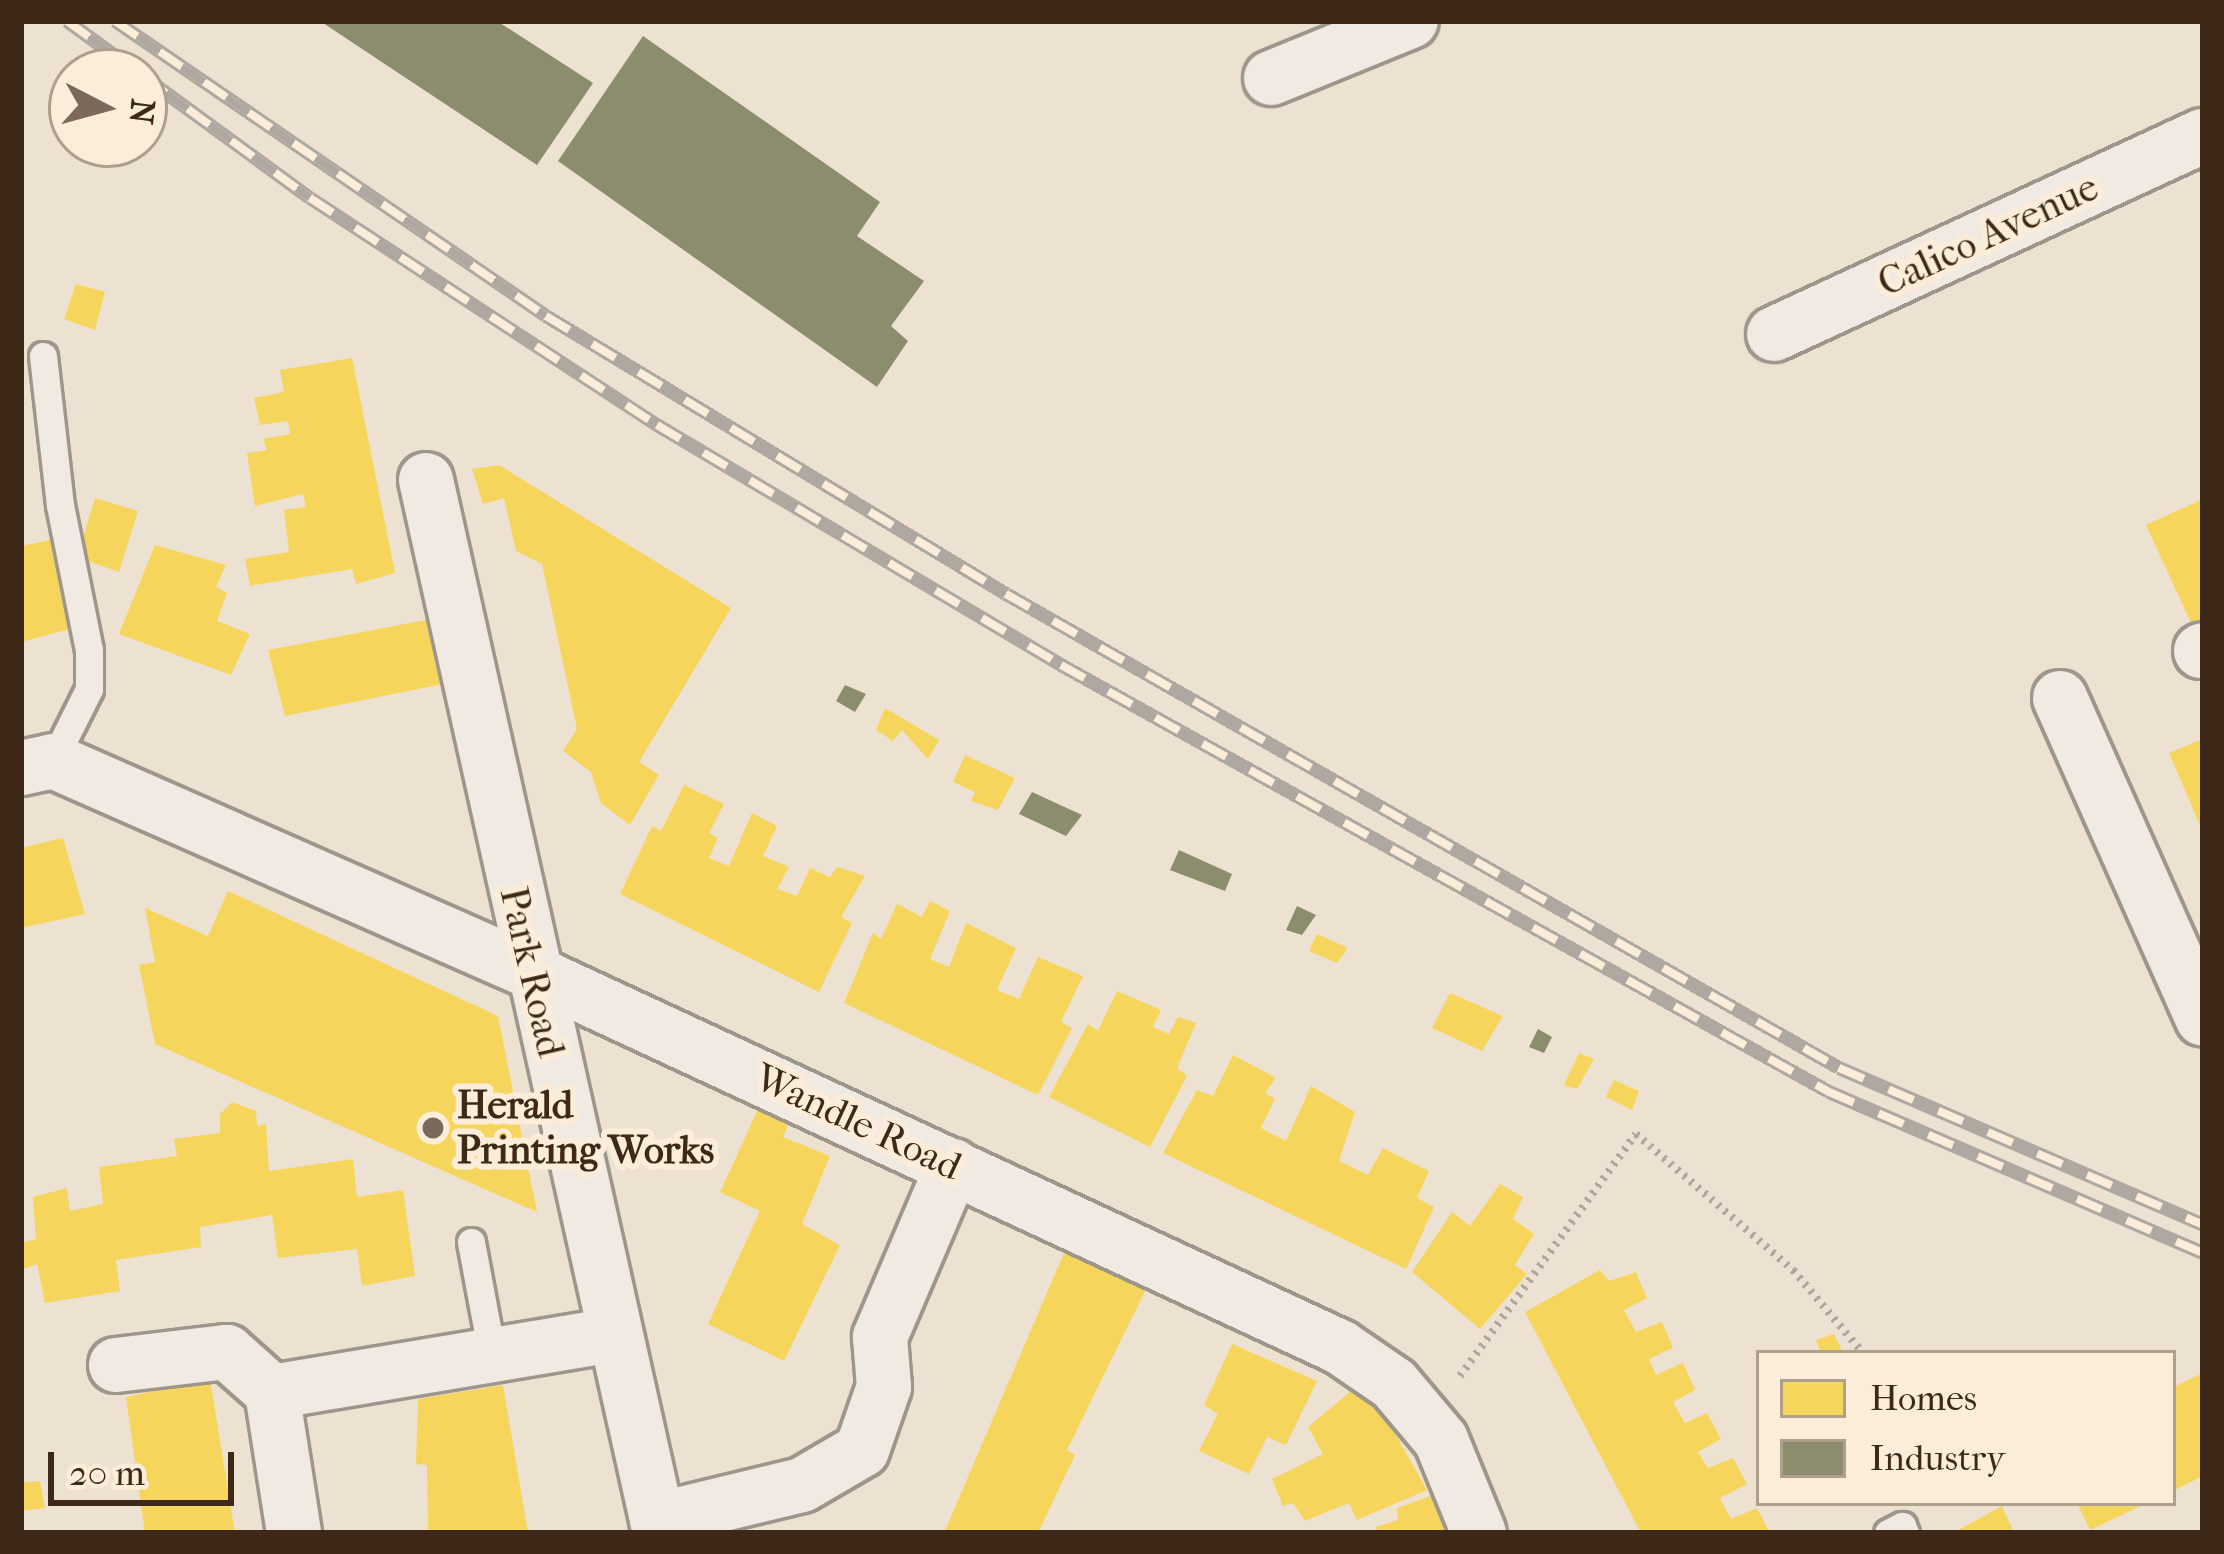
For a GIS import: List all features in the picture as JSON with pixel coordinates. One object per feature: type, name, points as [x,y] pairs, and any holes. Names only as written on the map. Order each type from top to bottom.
[{"type":"street","points":[[1271,78],[1411,21]]},
{"type":"street","name":"Calico Avenue","points":[[1774,334],[2203,136]]},
{"type":"street","name":"Park Road","points":[[426,480],[612,1335],[659,1527]]},
{"type":"street","points":[[2060,698],[2203,1019]]},
{"type":"street","name":"Wandle Road","points":[[37,764],[532,972],[1340,1347],[1421,1413],[1441,1440],[1479,1533]]},
{"type":"street","points":[[659,1527],[802,1484],[862,1450],[884,1387],[880,1336],[953,1166]]},
{"type":"street","points":[[272,1392],[493,1359],[612,1335]]},
{"type":"street","points":[[116,1365],[226,1352],[272,1392],[294,1533]]},
{"type":"lane","points":[[37,764],[89,689],[89,650],[60,505],[43,356]]},
{"type":"lane","points":[[471,1242],[493,1359]]},
{"type":"lane","points":[[1888,1533],[1902,1526],[1905,1533]]},
{"type":"path","points":[[1421,1413],[1479,1359],[1636,1134],[1793,1270],[1860,1350]]},
{"type":"building: Homes","points":[[76,284],[105,292],[95,330],[64,319]]},
{"type":"building: Homes","points":[[352,358],[395,573],[356,584],[352,569],[250,586],[245,559],[289,552],[284,510],[306,507],[303,494],[255,506],[247,453],[267,450],[263,439],[290,434],[288,421],[260,425],[254,398],[284,392],[280,370]]},
{"type":"building: Homes","points":[[499,465],[731,608],[639,762],[659,775],[630,825],[601,803],[591,772],[563,751],[577,729],[542,564],[516,551],[504,498],[483,504],[472,469]]},
{"type":"building: Homes","points":[[95,498],[138,511],[119,572],[77,557]]},
{"type":"building: Homes","points":[[2203,499],[2203,631],[2196,634],[2146,525]]},
{"type":"building: Homes","points":[[51,540],[74,628],[21,642],[21,546]]},
{"type":"building: Homes","points":[[155,545],[226,565],[216,587],[227,593],[217,621],[250,634],[231,675],[119,634]]},
{"type":"building: Homes","points":[[431,619],[443,684],[285,716],[268,650]]},
{"type":"building: Homes","points":[[885,708],[939,740],[928,759],[902,730],[893,741],[876,730]]},
{"type":"building: Homes","points":[[2203,739],[2203,832],[2169,753]]},
{"type":"building: Homes","points":[[965,755],[1015,778],[998,810],[971,801],[975,792],[953,782]]},
{"type":"building: Homes","points":[[684,785],[724,804],[709,833],[718,838],[709,858],[729,866],[752,813],[777,826],[763,856],[789,867],[777,889],[797,896],[810,868],[830,877],[837,867],[865,876],[841,917],[852,923],[819,992],[620,894],[652,826],[661,831]]},
{"type":"building: Homes","points":[[63,838],[85,914],[21,928],[21,848]]},
{"type":"building: Homes","name":"Herald Printing Works","points":[[228,891],[498,1016],[537,1212],[155,1044],[139,965],[155,962],[145,908],[208,936]]},
{"type":"building: Homes","points":[[930,901],[950,911],[930,959],[949,967],[966,923],[1016,948],[997,990],[1019,999],[1038,957],[1083,976],[1061,1022],[1072,1028],[1038,1095],[844,1003],[873,933],[881,939],[897,904],[922,917]]},
{"type":"building: Homes","points":[[1317,934],[1348,948],[1337,963],[1309,951]]},
{"type":"building: Homes","points":[[1117,991],[1161,1010],[1153,1027],[1169,1034],[1178,1017],[1196,1023],[1177,1068],[1187,1076],[1150,1147],[1049,1097],[1088,1024],[1098,1031]]},
{"type":"building: Homes","points":[[1450,993],[1503,1016],[1482,1051],[1432,1028]]},
{"type":"building: Homes","points":[[1579,1053],[1594,1059],[1577,1089],[1564,1085]]},
{"type":"building: Homes","points":[[1233,1055],[1276,1078],[1265,1093],[1275,1099],[1261,1128],[1286,1141],[1311,1086],[1355,1112],[1339,1161],[1368,1175],[1383,1148],[1429,1171],[1417,1198],[1434,1207],[1406,1269],[1163,1153],[1197,1090],[1213,1096]]},
{"type":"building: Homes","points":[[1614,1080],[1639,1091],[1632,1110],[1606,1097]]},
{"type":"building: Homes","points":[[765,1094],[795,1109],[783,1137],[830,1156],[802,1224],[840,1245],[784,1361],[708,1324],[760,1211],[720,1192]]},
{"type":"building: Homes","points":[[232,1102],[256,1111],[257,1126],[266,1124],[269,1171],[353,1159],[357,1197],[403,1190],[415,1276],[362,1286],[357,1249],[278,1258],[272,1215],[200,1227],[201,1247],[116,1260],[120,1291],[45,1303],[37,1264],[24,1269],[21,1243],[36,1239],[33,1197],[67,1188],[70,1211],[103,1204],[99,1167],[177,1156],[174,1139],[220,1133],[220,1114]]},
{"type":"building: Homes","points":[[1500,1184],[1523,1197],[1513,1219],[1534,1234],[1515,1265],[1527,1274],[1480,1329],[1412,1272],[1452,1212],[1470,1226]]},
{"type":"building: Homes","points":[[1064,1253],[1146,1289],[1067,1450],[1075,1455],[1038,1533],[944,1533]]},
{"type":"building: Homes","points":[[1600,1270],[1609,1281],[1636,1272],[1647,1298],[1624,1310],[1636,1332],[1662,1322],[1673,1348],[1649,1359],[1656,1375],[1683,1363],[1695,1390],[1673,1402],[1685,1423],[1707,1413],[1721,1439],[1698,1452],[1708,1468],[1733,1458],[1747,1484],[1720,1498],[1731,1519],[1757,1508],[1770,1533],[1641,1533],[1525,1312]]},
{"type":"building: Homes","points":[[1834,1334],[1842,1350],[1820,1350],[1816,1340]]},
{"type":"building: Homes","points":[[1232,1344],[1317,1381],[1286,1445],[1267,1437],[1249,1474],[1199,1451],[1218,1414],[1204,1405]]},
{"type":"building: Homes","points":[[2203,1373],[2203,1476],[2176,1490],[2176,1386]]},
{"type":"building: Homes","points":[[210,1379],[235,1533],[145,1533],[126,1397]]},
{"type":"building: Homes","points":[[503,1385],[528,1533],[428,1533],[427,1465],[416,1464],[418,1399]]},
{"type":"building: Homes","points":[[1357,1386],[1385,1416],[1427,1490],[1357,1520],[1349,1503],[1305,1521],[1293,1503],[1283,1506],[1272,1479],[1323,1454],[1308,1427]]},
{"type":"building: Homes","points":[[40,1481],[45,1508],[21,1511],[21,1483]]},
{"type":"building: Homes","points":[[1439,1493],[1454,1533],[1378,1533],[1376,1527],[1398,1520],[1397,1508]]},
{"type":"building: Homes","points":[[2002,1506],[2014,1533],[1953,1533]]},
{"type":"building: Homes","points":[[2078,1506],[2141,1506],[2090,1530]]},
{"type":"building: Industry","points":[[320,21],[497,21],[593,83],[537,165]]},
{"type":"building: Industry","points":[[643,36],[880,202],[857,236],[924,281],[891,326],[908,341],[877,387],[558,161]]},
{"type":"building: Industry","points":[[845,685],[866,694],[855,712],[836,701]]},
{"type":"building: Industry","points":[[1032,792],[1082,815],[1066,836],[1019,814]]},
{"type":"building: Industry","points":[[1179,850],[1232,874],[1225,891],[1170,870]]},
{"type":"building: Industry","points":[[1297,906],[1316,915],[1302,935],[1286,930]]},
{"type":"building: Industry","points":[[1538,1029],[1552,1037],[1544,1053],[1529,1047]]},
{"type":"railway","points":[[67,21],[104,48]]},
{"type":"railway","points":[[115,21],[546,316],[1006,594],[1839,1068],[2203,1225]]},
{"type":"railway","points":[[168,94],[310,198],[657,425],[1061,665],[1829,1092],[2203,1253]]},
{"type":"place","name":"Herald Printing Works","points":[[433,1128]]}]
